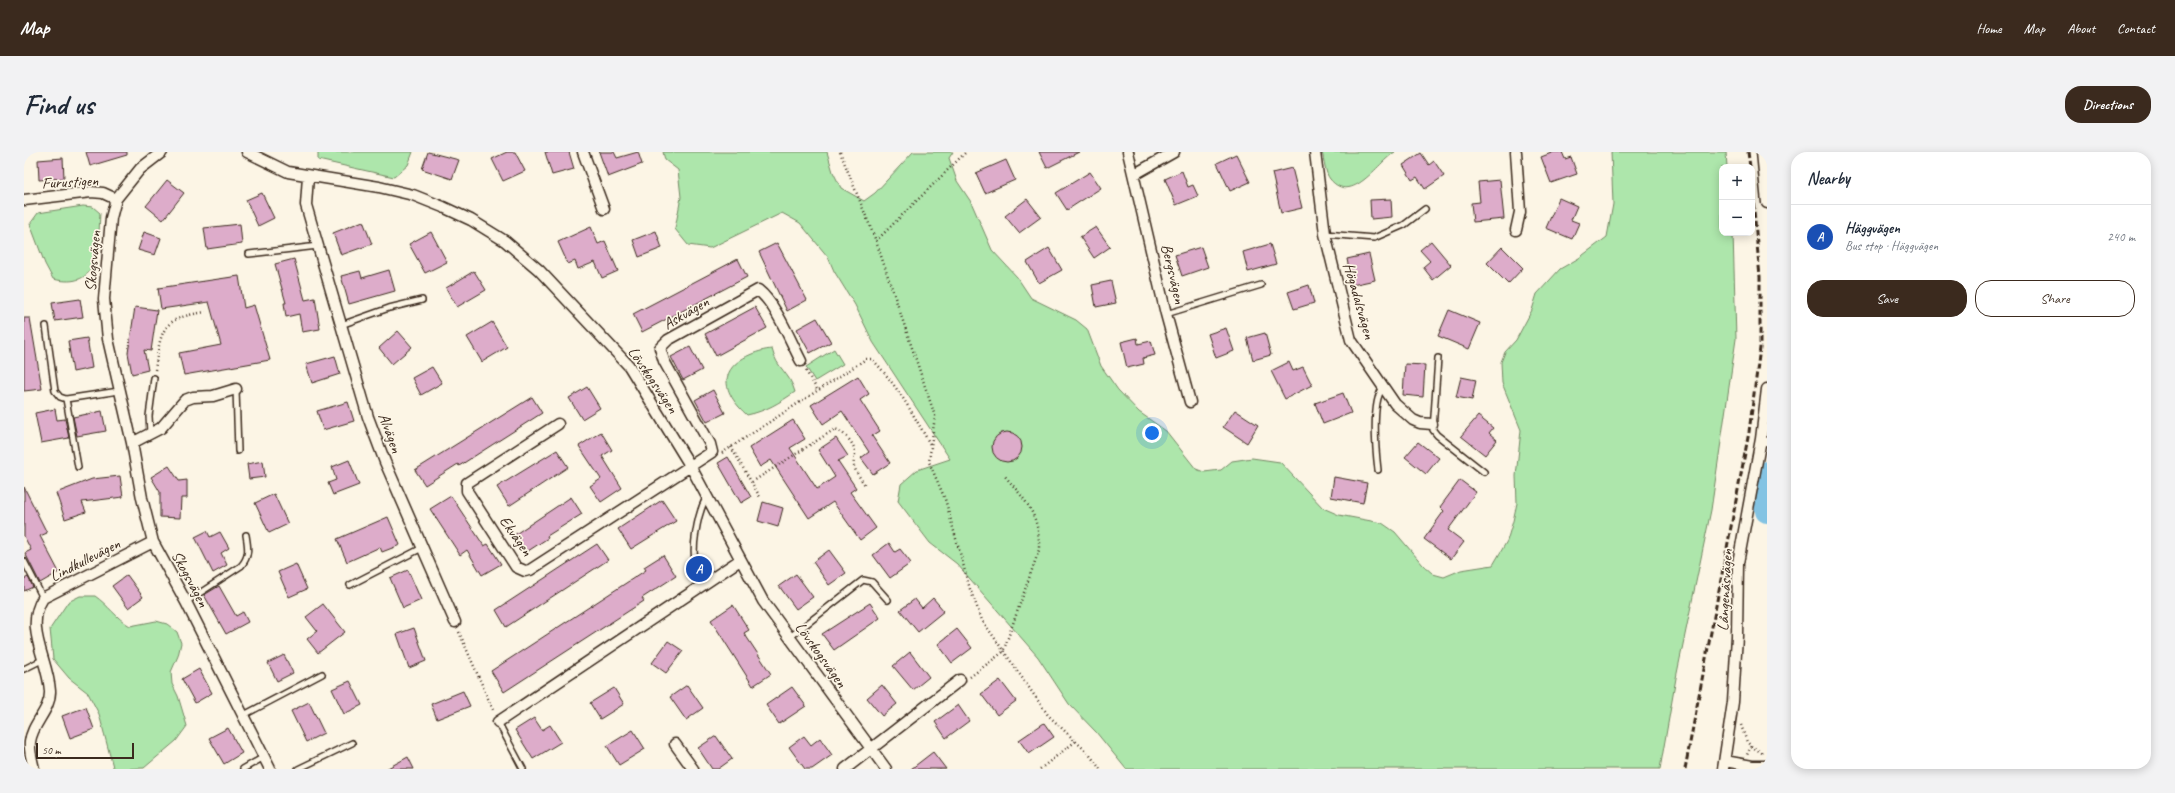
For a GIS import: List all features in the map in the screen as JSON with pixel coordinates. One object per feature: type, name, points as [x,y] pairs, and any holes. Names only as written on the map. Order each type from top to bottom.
[{"type":"street","name":"Skogsvägen","points":[[162,152],[140,169],[116,199],[111,218],[104,299],[105,323],[118,391],[132,443],[142,498],[153,542],[186,602],[270,769]]},
{"type":"street","name":"Lövskogsvägen","points":[[247,152],[288,172],[350,181],[413,195],[471,220],[505,241],[564,295],[629,366],[691,467],[706,498],[764,601],[886,769]]},
{"type":"street","points":[[583,152],[604,209]]},
{"type":"street","name":"Bergsvägen","points":[[1128,152],[1135,174],[1166,314],[1190,402]]},
{"type":"street","points":[[1135,174],[1174,152]]},
{"type":"street","name":"Högadalsvägen","points":[[1315,152],[1325,234],[1351,340],[1395,404],[1406,414],[1420,423],[1432,424]]},
{"type":"street","points":[[1516,152],[1520,212],[1516,230]]},
{"type":"street","points":[[1762,152],[1767,203]]},
{"type":"street","name":"Alvägen","points":[[308,176],[306,205],[368,417],[385,462],[455,622]]},
{"type":"street","name":"Furustigen","points":[[24,200],[90,192],[103,193],[116,199]]},
{"type":"street","name":"Askvägen","points":[[712,452],[710,444],[664,361],[660,348],[668,340],[758,290],[763,294],[775,312],[801,361]]},
{"type":"street","points":[[132,443],[161,428],[185,400],[193,397],[213,396],[236,389]]},
{"type":"street","name":"Långenäsvägen","points":[[1724,765],[1733,702],[1737,636],[1738,563],[1765,441],[1767,389]]},
{"type":"street","name":"Ekvägen","points":[[558,424],[467,483],[467,491],[516,567],[520,570],[530,570],[691,467]]},
{"type":"street","points":[[691,467],[712,452]]},
{"type":"street","name":"Lindkullevägen","points":[[34,769],[30,742],[33,730],[48,704],[50,693],[49,681],[33,627],[33,615],[43,598],[153,542]]},
{"type":"street","points":[[498,722],[740,560]]},
{"type":"street","points":[[845,769],[960,680]]},
{"type":"street","points":[[676,744],[693,769]]},
{"type":"street","points":[[1724,765],[1767,767]]},
{"type":"lane","points":[[1325,234],[1374,238],[1387,234],[1404,225],[1425,210]]},
{"type":"lane","points":[[249,254],[318,246]]},
{"type":"lane","points":[[1166,314],[1261,285]]},
{"type":"lane","points":[[341,325],[389,308],[422,300]]},
{"type":"lane","points":[[46,326],[55,391],[60,397],[66,400],[118,391]]},
{"type":"lane","points":[[1438,358],[1432,424],[1436,435],[1484,472]]},
{"type":"lane","points":[[150,434],[149,416],[154,378]]},
{"type":"lane","points":[[1378,470],[1374,444],[1375,427],[1379,396],[1383,388]]},
{"type":"lane","points":[[236,389],[238,451]]},
{"type":"lane","points":[[66,400],[78,467]]},
{"type":"lane","points":[[706,498],[701,508],[694,554],[699,569],[710,579]]},
{"type":"lane","points":[[186,602],[246,560],[248,552],[246,535]]},
{"type":"lane","points":[[350,585],[422,548]]},
{"type":"lane","points":[[24,561],[43,598]]},
{"type":"lane","points":[[790,637],[864,580],[872,582],[888,600]]},
{"type":"lane","points":[[24,669],[42,660]]},
{"type":"lane","points":[[242,716],[322,674]]},
{"type":"lane","points":[[498,722],[523,769]]},
{"type":"lane","points":[[298,769],[352,743]]},
{"type":"lane","points":[[243,769],[264,757]]},
{"type":"path","points":[[840,152],[876,241],[935,416],[929,462],[945,499],[970,588],[982,620],[1048,715],[1076,741],[1100,769]]},
{"type":"path","points":[[876,241],[966,152]]},
{"type":"path","points":[[154,378],[161,337],[167,326],[173,320],[185,315],[206,312]]},
{"type":"path","points":[[712,452],[722,453],[731,448],[863,361],[872,360],[901,394],[917,420],[931,448]]},
{"type":"path","points":[[801,361],[818,391]]},
{"type":"path","points":[[752,482],[835,429],[840,431],[854,447],[854,467],[865,485]]},
{"type":"path","points":[[731,448],[760,497]]},
{"type":"path","points":[[960,680],[969,678],[1003,652],[1039,550],[1040,534],[1035,516],[1004,475]]},
{"type":"path","points":[[455,622],[498,722]]},
{"type":"path","points":[[1040,769],[1076,741]]},
{"type":"path","points":[[1751,746],[1767,756]]},
{"type":"green space","points":[[318,152],[413,152],[408,165],[394,177],[318,160]]},
{"type":"green space","points":[[663,152],[827,152],[833,172],[841,188],[864,201],[875,193],[913,152],[953,152],[949,158],[957,181],[971,202],[992,250],[1017,277],[1031,298],[1076,320],[1087,329],[1101,366],[1118,390],[1139,412],[1166,431],[1196,469],[1204,472],[1221,470],[1232,461],[1252,458],[1280,462],[1323,508],[1339,515],[1382,523],[1395,532],[1423,565],[1433,574],[1444,577],[1461,570],[1493,565],[1507,541],[1517,503],[1516,476],[1521,430],[1502,383],[1501,362],[1505,352],[1516,340],[1532,310],[1537,294],[1560,269],[1579,258],[1607,237],[1613,204],[1611,152],[1726,152],[1727,164],[1719,164],[1719,236],[1733,236],[1736,339],[1711,510],[1676,678],[1660,769],[1126,769],[1096,732],[1069,704],[1038,657],[957,564],[930,543],[898,501],[901,484],[917,470],[950,459],[873,342],[855,305],[834,271],[828,257],[800,223],[782,213],[710,248],[688,245],[675,229],[681,197],[678,170],[665,160]]},
{"type":"green space","points":[[1322,152],[1395,152],[1364,180],[1347,188],[1338,186],[1330,179],[1326,170]]},
{"type":"green space","points":[[83,206],[93,207],[100,213],[99,239],[94,263],[88,272],[80,279],[69,281],[53,279],[45,264],[30,224],[38,213]]},
{"type":"green space","points":[[772,349],[777,362],[790,379],[795,392],[772,406],[747,415],[735,402],[729,392],[727,386],[728,375],[735,364],[740,360],[753,353]]},
{"type":"green space","points":[[834,349],[843,364],[815,381],[806,367]]},
{"type":"green space","points":[[80,596],[95,596],[130,626],[156,621],[167,624],[177,632],[181,643],[178,656],[171,672],[172,684],[178,696],[187,726],[176,741],[144,768],[117,769],[113,767],[99,714],[88,693],[69,678],[53,659],[50,629],[68,602]]},
{"type":"building","points":[[86,152],[127,152],[127,155],[90,166]]},
{"type":"building","points":[[428,152],[459,160],[452,179],[422,169]]},
{"type":"building","points":[[507,152],[515,152],[525,171],[503,181],[492,159]]},
{"type":"building","points":[[545,152],[569,152],[574,169],[552,175]]},
{"type":"building","points":[[599,152],[614,152],[617,158],[638,152],[642,164],[608,177]]},
{"type":"building","points":[[1039,152],[1079,152],[1047,168]]},
{"type":"building","points":[[1554,152],[1562,152],[1565,159],[1571,157],[1577,174],[1551,183],[1541,157]]},
{"type":"building","points":[[1421,153],[1429,165],[1434,161],[1444,176],[1425,189],[1417,177],[1412,180],[1403,165]]},
{"type":"building","points":[[1236,154],[1250,182],[1230,191],[1217,163]]},
{"type":"building","points":[[63,158],[64,178],[39,180],[38,160]]},
{"type":"building","points":[[1006,160],[1015,180],[985,193],[976,173]]},
{"type":"building","points":[[1292,168],[1302,208],[1281,213],[1272,173]]},
{"type":"building","points":[[1182,171],[1188,187],[1193,185],[1198,196],[1176,205],[1165,179]]},
{"type":"building","points":[[1090,172],[1101,188],[1067,210],[1056,193]]},
{"type":"building","points":[[167,180],[184,193],[163,220],[146,206]]},
{"type":"building","points":[[1500,180],[1504,219],[1473,222],[1471,203],[1480,202],[1478,182]]},
{"type":"building","points":[[262,193],[274,218],[258,226],[246,200]]},
{"type":"building","points":[[1559,198],[1577,206],[1571,220],[1579,223],[1572,239],[1546,228]]},
{"type":"building","points":[[1027,199],[1041,217],[1019,233],[1005,216]]},
{"type":"building","points":[[1391,199],[1392,217],[1371,219],[1370,200]]},
{"type":"building","points":[[363,221],[372,244],[341,255],[333,233]]},
{"type":"building","points":[[240,224],[242,244],[207,249],[204,228]]},
{"type":"building","points":[[591,227],[598,244],[605,241],[618,271],[602,278],[595,262],[578,269],[575,261],[568,264],[558,242]]},
{"type":"building","points":[[1096,227],[1110,247],[1094,258],[1080,237]]},
{"type":"building","points":[[656,231],[662,248],[639,257],[633,240]]},
{"type":"building","points":[[144,232],[161,238],[155,255],[138,250]]},
{"type":"building","points":[[431,232],[447,262],[425,273],[409,244]]},
{"type":"building","points":[[1431,241],[1451,265],[1433,280],[1423,267],[1430,261],[1420,250]]},
{"type":"building","points":[[777,243],[807,300],[787,311],[759,252]]},
{"type":"building","points":[[1270,244],[1276,264],[1248,272],[1243,252]]},
{"type":"building","points":[[1201,247],[1208,267],[1182,276],[1175,255]]},
{"type":"building","points":[[1502,247],[1523,268],[1508,284],[1487,263]]},
{"type":"building","points":[[1049,248],[1062,270],[1039,283],[1027,262]]},
{"type":"building","points":[[1369,254],[1375,280],[1352,285],[1347,259]]},
{"type":"building","points":[[294,259],[305,300],[315,298],[320,329],[302,332],[299,314],[286,317],[284,303],[286,303],[275,264]]},
{"type":"building","points":[[738,259],[747,277],[642,332],[633,314]]},
{"type":"building","points":[[389,270],[395,291],[349,304],[341,276],[360,271],[362,278]]},
{"type":"building","points":[[474,271],[486,290],[457,307],[446,288]]},
{"type":"building","points":[[239,276],[244,308],[254,305],[270,360],[184,375],[179,353],[221,345],[209,302],[161,309],[158,288]]},
{"type":"building","points":[[1111,281],[1116,303],[1096,307],[1092,285]]},
{"type":"building","points":[[1309,285],[1314,303],[1294,309],[1288,292]]},
{"type":"building","points":[[80,299],[83,317],[55,321],[52,303]]},
{"type":"building","points":[[135,307],[157,310],[151,351],[144,350],[148,370],[132,374],[128,353]]},
{"type":"building","points":[[755,307],[767,328],[716,356],[705,334]]},
{"type":"building","points":[[1449,310],[1480,323],[1469,349],[1438,336]]},
{"type":"building","points":[[24,318],[30,318],[42,389],[24,391]]},
{"type":"building","points":[[817,318],[831,342],[810,353],[797,329]]},
{"type":"building","points":[[492,322],[507,347],[482,362],[467,337]]},
{"type":"building","points":[[1226,328],[1234,351],[1216,358],[1208,334]]},
{"type":"building","points":[[398,331],[412,347],[392,364],[379,348]]},
{"type":"building","points":[[1265,333],[1271,355],[1253,360],[1247,338]]},
{"type":"building","points":[[87,338],[92,368],[73,372],[68,341]]},
{"type":"building","points":[[1137,338],[1138,344],[1151,341],[1155,355],[1143,358],[1144,364],[1127,368],[1121,342]]},
{"type":"building","points":[[690,347],[702,370],[683,380],[671,357]]},
{"type":"building","points":[[335,356],[340,374],[312,383],[306,364]]},
{"type":"building","points":[[1289,362],[1293,371],[1303,367],[1312,385],[1285,399],[1271,371]]},
{"type":"building","points":[[1405,364],[1425,365],[1423,397],[1403,395]]},
{"type":"building","points":[[432,367],[442,383],[421,395],[412,378]]},
{"type":"building","points":[[858,376],[869,394],[860,400],[880,431],[872,436],[890,463],[873,474],[861,458],[869,452],[842,411],[823,424],[811,405]]},
{"type":"building","points":[[1461,377],[1476,380],[1472,400],[1456,397]]},
{"type":"building","points":[[587,387],[600,408],[582,419],[569,398]]},
{"type":"building","points":[[713,390],[725,413],[707,422],[695,400]]},
{"type":"building","points":[[1343,393],[1351,413],[1323,424],[1315,403]]},
{"type":"building","points":[[532,397],[542,413],[459,466],[458,464],[425,485],[415,470]]},
{"type":"building","points":[[348,402],[354,421],[323,430],[317,411]]},
{"type":"building","points":[[55,409],[57,420],[65,419],[69,438],[41,443],[35,413]]},
{"type":"building","points":[[1235,410],[1258,425],[1247,443],[1223,427]]},
{"type":"building","points":[[102,411],[106,431],[77,436],[73,417]]},
{"type":"building","points":[[1478,416],[1493,428],[1489,433],[1497,440],[1485,455],[1461,436]]},
{"type":"building","points":[[793,420],[805,439],[790,448],[817,489],[835,477],[818,450],[836,438],[848,456],[838,461],[856,488],[850,492],[876,528],[860,540],[833,502],[809,518],[771,460],[760,467],[749,448]]},
{"type":"building","points":[[601,432],[612,450],[602,456],[622,488],[601,502],[590,486],[601,479],[579,446]]},
{"type":"building","points":[[1007,432],[1017,437],[1022,447],[1017,457],[1007,462],[997,457],[992,447],[997,437]]},
{"type":"building","points":[[1418,442],[1439,458],[1426,474],[1405,457]]},
{"type":"building","points":[[557,450],[568,467],[509,506],[497,487]]},
{"type":"building","points":[[728,457],[751,497],[741,503],[718,463]]},
{"type":"building","points":[[349,460],[359,485],[333,495],[328,483],[336,480],[332,467]]},
{"type":"building","points":[[263,461],[265,477],[249,479],[247,464]]},
{"type":"building","points":[[169,466],[179,481],[187,480],[187,498],[181,498],[180,518],[160,517],[160,492],[151,477]]},
{"type":"building","points":[[120,476],[123,497],[82,502],[86,512],[65,519],[56,493],[92,479]]},
{"type":"building","points":[[1334,477],[1367,483],[1363,503],[1331,497]]},
{"type":"building","points":[[1460,480],[1476,492],[1448,530],[1464,542],[1451,559],[1424,539],[1444,511],[1440,507]]},
{"type":"building","points":[[24,487],[47,533],[40,536],[59,572],[40,583],[25,553],[31,550],[24,536]]},
{"type":"building","points":[[274,494],[288,524],[269,533],[255,503]]},
{"type":"building","points":[[451,496],[484,546],[488,544],[501,564],[482,575],[467,550],[460,555],[430,509]]},
{"type":"building","points":[[571,497],[582,514],[547,536],[548,538],[525,553],[514,535]]},
{"type":"building","points":[[662,500],[676,521],[631,549],[618,529]]},
{"type":"building","points":[[763,502],[783,508],[778,527],[758,521]]},
{"type":"building","points":[[388,517],[400,545],[382,552],[380,547],[347,562],[337,539]]},
{"type":"building","points":[[207,531],[210,537],[220,532],[229,548],[221,553],[227,565],[213,573],[195,537]]},
{"type":"building","points":[[889,543],[895,552],[900,549],[911,563],[890,578],[873,555]]},
{"type":"building","points":[[597,544],[608,560],[506,627],[496,610]]},
{"type":"building","points":[[829,550],[846,573],[829,585],[813,562]]},
{"type":"building","points":[[663,555],[676,576],[642,598],[644,601],[504,692],[491,671],[646,570],[644,567]]},
{"type":"building","points":[[296,564],[307,589],[289,597],[278,572]]},
{"type":"building","points":[[408,570],[421,600],[403,608],[390,578]]},
{"type":"building","points":[[796,574],[813,597],[796,609],[779,586]]},
{"type":"building","points":[[127,575],[143,597],[128,608],[112,586]]},
{"type":"building","points":[[28,577],[33,587],[24,591],[24,579]]},
{"type":"building","points":[[219,586],[236,616],[243,612],[248,622],[226,634],[204,595]]},
{"type":"building","points":[[933,598],[944,611],[918,632],[900,610],[915,599],[922,608]]},
{"type":"building","points":[[870,603],[880,618],[834,650],[822,634]]},
{"type":"building","points":[[323,604],[345,632],[318,653],[307,639],[317,631],[306,617]]},
{"type":"building","points":[[733,605],[749,630],[744,633],[771,674],[753,686],[711,620]]},
{"type":"building","points":[[414,628],[426,661],[409,668],[397,634]]},
{"type":"building","points":[[957,629],[972,648],[952,663],[938,644]]},
{"type":"building","points":[[668,641],[683,651],[666,673],[652,663]]},
{"type":"building","points":[[910,652],[929,677],[913,690],[893,666]]},
{"type":"building","points":[[284,655],[293,673],[277,681],[268,663]]},
{"type":"building","points":[[199,669],[212,693],[195,703],[182,679]]},
{"type":"building","points":[[1000,680],[1016,701],[997,715],[981,694]]},
{"type":"building","points":[[350,681],[362,705],[344,714],[332,689]]},
{"type":"building","points":[[687,685],[703,708],[686,720],[670,697]]},
{"type":"building","points":[[882,685],[897,704],[882,716],[867,698]]},
{"type":"building","points":[[792,687],[806,706],[779,724],[766,705]]},
{"type":"building","points":[[614,688],[624,704],[600,719],[590,703]]},
{"type":"building","points":[[463,691],[470,706],[437,719],[431,704]]},
{"type":"building","points":[[309,702],[324,733],[306,742],[291,711]]},
{"type":"building","points":[[958,705],[969,721],[946,738],[935,722]]},
{"type":"building","points":[[86,707],[94,729],[70,738],[62,716]]},
{"type":"building","points":[[534,718],[542,730],[550,725],[561,742],[533,759],[515,730]]},
{"type":"building","points":[[1044,723],[1054,737],[1029,754],[1019,740]]},
{"type":"building","points":[[228,728],[242,753],[224,764],[209,738]]},
{"type":"building","points":[[633,730],[645,749],[619,765],[607,746]]},
{"type":"building","points":[[716,736],[732,759],[718,769],[712,769],[698,748]]},
{"type":"building","points":[[804,736],[811,745],[820,738],[832,755],[812,769],[805,769],[789,747]]},
{"type":"building","points":[[933,752],[946,769],[911,769]]},
{"type":"building","points":[[408,757],[414,769],[386,769]]},
{"type":"waterway","points":[[1767,473],[1763,487],[1767,511]]},
{"type":"railway","points":[[1748,152],[1750,164]]},
{"type":"railway","points":[[1685,769],[1749,432],[1760,348],[1760,277],[1753,200]]},
{"type":"place","name":"Häggvägen","points":[[699,569]]}]
